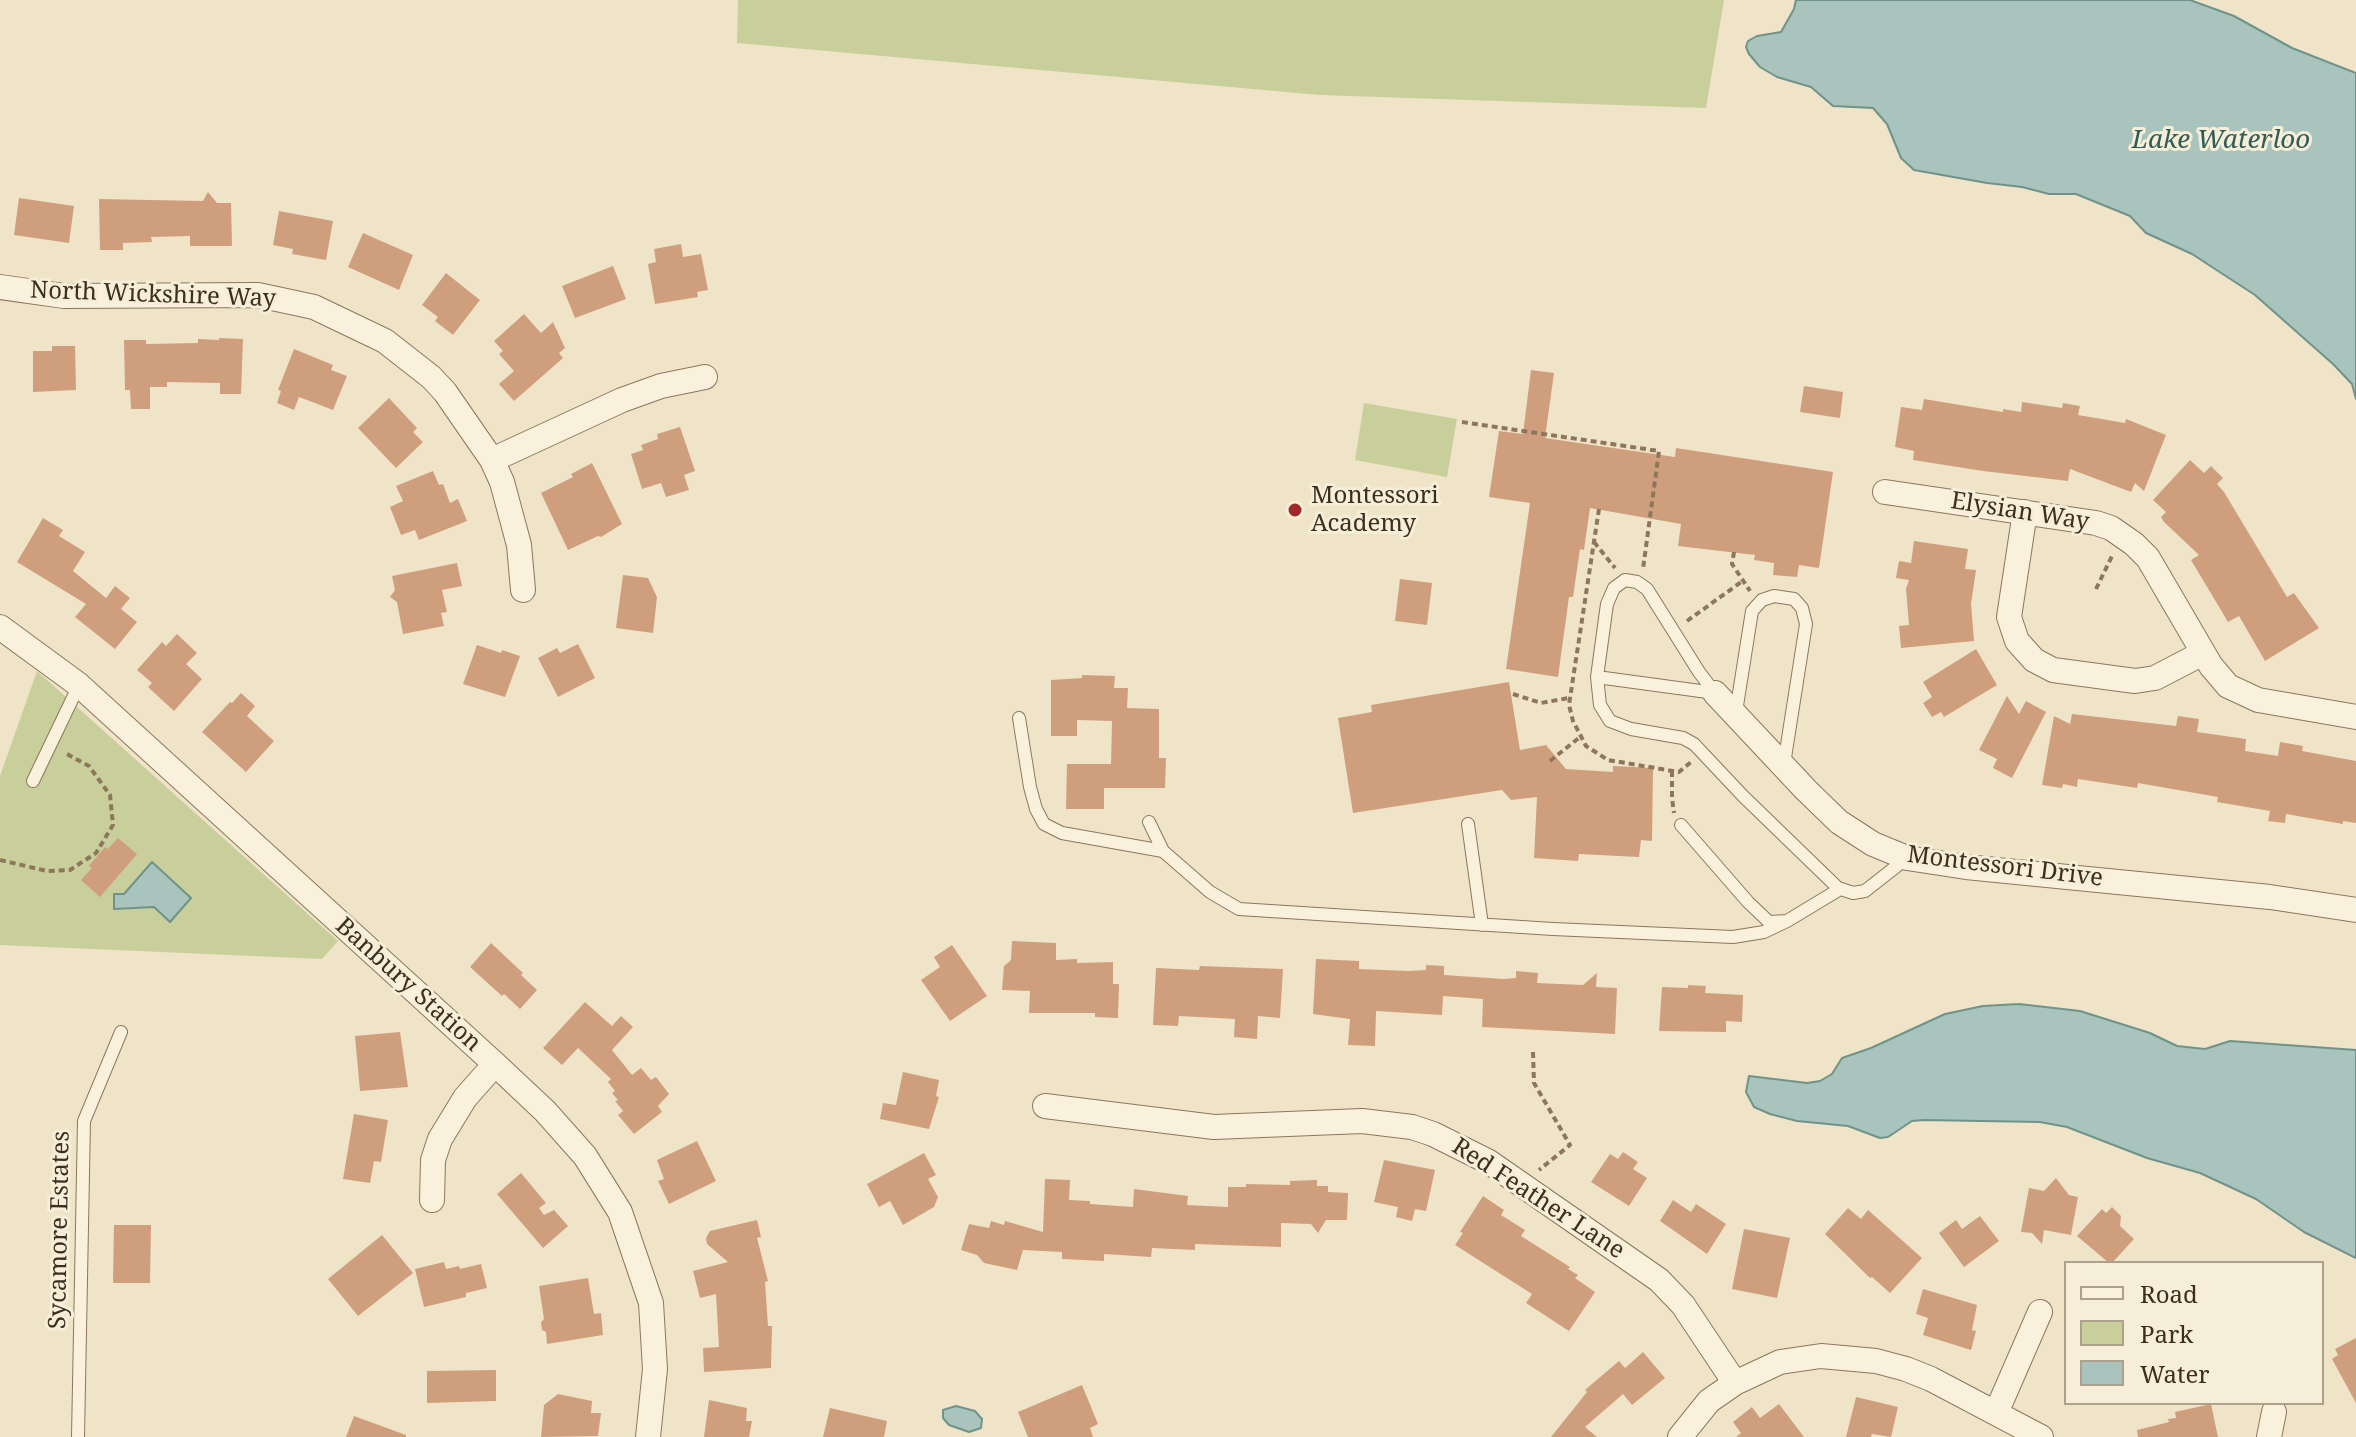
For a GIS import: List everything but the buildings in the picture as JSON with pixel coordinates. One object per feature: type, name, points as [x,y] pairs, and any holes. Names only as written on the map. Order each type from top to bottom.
[{"type":"street","name":"North Wickshire Way","points":[[0,287],[64,296],[258,295],[314,307],[385,341],[431,377],[492,460],[502,482],[519,545],[523,590]]},
{"type":"street","points":[[492,460],[622,400],[661,386],[705,377]]},
{"type":"street","name":"Elysian Way","points":[[1885,492],[2096,523],[2121,534],[2148,558],[2222,680],[2247,697],[2356,717]]},
{"type":"street","points":[[2025,512],[2009,617],[2017,641],[2031,658],[2053,670],[2135,681],[2155,678],[2203,653]]},
{"type":"street","name":"Banbury Station","points":[[0,627],[79,685],[495,1064],[572,1140],[598,1174],[620,1212],[645,1281],[654,1321],[654,1392],[648,1437]]},
{"type":"street","name":"Montessori Drive","points":[[1715,693],[1783,767],[1848,828],[1873,844],[1907,858],[1966,867],[2270,897],[2356,910]]},
{"type":"street","points":[[432,1200],[433,1160],[440,1139],[465,1098],[495,1064]]},
{"type":"street","name":"Red Feather Lane","points":[[1045,1106],[1214,1127],[1362,1121],[1412,1127],[1469,1150],[1665,1285],[1683,1305],[1735,1383]]},
{"type":"street","points":[[1996,1413],[2040,1312]]},
{"type":"street","points":[[1680,1437],[1709,1401],[1735,1383],[1792,1359],[1827,1356],[1891,1364],[1922,1375],[2041,1437]]},
{"type":"street","points":[[2269,1437],[2274,1412]]},
{"type":"lane","points":[[1715,693],[1647,589],[1625,580],[1614,588],[1607,604],[1597,677],[1600,705],[1610,721],[1631,729],[1683,738],[1694,744],[1794,847],[1840,889],[1853,893],[1865,891],[1907,858]]},
{"type":"lane","points":[[1735,715],[1750,617],[1759,603],[1777,595],[1789,597],[1799,603],[1806,619],[1783,767]]},
{"type":"lane","points":[[1597,677],[1715,693]]},
{"type":"lane","points":[[33,781],[79,685]]},
{"type":"lane","points":[[1019,718],[1030,787],[1044,824],[1062,833],[1163,851]]},
{"type":"lane","points":[[1149,822],[1163,851],[1210,892],[1239,909],[1733,937],[1764,932],[1840,889]]},
{"type":"lane","points":[[1468,824],[1482,925]]},
{"type":"lane","points":[[1681,825],[1764,918],[1775,923],[1787,921]]},
{"type":"lane","name":"Sycamore Estates","points":[[78,1437],[84,1121],[121,1032]]},
{"type":"path","points":[[1462,422],[1659,451],[1641,584]]},
{"type":"path","points":[[2096,589],[2121,534]]},
{"type":"path","points":[[1594,542],[1625,580]]},
{"type":"path","points":[[1734,552],[1732,564],[1759,603]]},
{"type":"path","points":[[1673,631],[1744,580]]},
{"type":"path","points":[[1513,694],[1541,703],[1570,698]]},
{"type":"path","points":[[1550,761],[1580,737]]},
{"type":"path","points":[[0,860],[47,871],[70,870],[96,853],[113,825],[110,795],[89,766],[63,752]]},
{"type":"path","points":[[1672,771],[1674,813],[1681,825]]},
{"type":"path","points":[[1522,1185],[1570,1145],[1534,1083],[1533,1052]]},
{"type":"green space","points":[[738,0],[1724,0],[1706,108],[1320,95],[737,43]]},
{"type":"green space","points":[[1364,403],[1457,419],[1447,477],[1355,460]]},
{"type":"green space","points":[[37,671],[338,941],[322,959],[0,945],[0,776]]},
{"type":"water","name":"Lake Waterloo","points":[[1796,0],[2190,0],[2234,16],[2292,48],[2356,73],[2356,399],[2352,384],[2333,364],[2255,295],[2192,254],[2146,233],[2130,216],[2076,194],[2049,194],[1914,170],[1901,158],[1887,124],[1873,108],[1833,106],[1811,87],[1777,77],[1760,67],[1749,54],[1746,47],[1748,41],[1757,36],[1781,32]]},
{"type":"water","points":[[152,862],[191,898],[170,922],[154,907],[114,909],[114,894],[124,894]]},
{"type":"water","points":[[2019,1004],[2080,1011],[2150,1033],[2177,1046],[2205,1049],[2230,1041],[2356,1050],[2356,1258],[2304,1232],[2256,1199],[2200,1173],[2147,1158],[2067,1127],[2040,1122],[1924,1120],[1912,1121],[1888,1137],[1880,1138],[1848,1126],[1797,1121],[1770,1114],[1754,1107],[1746,1092],[1749,1076],[1807,1083],[1820,1081],[1832,1074],[1842,1058],[1945,1014],[1983,1006]]},
{"type":"water","points":[[956,1406],[975,1411],[982,1419],[981,1428],[969,1432],[949,1425],[943,1418],[943,1410]]},
{"type":"place","name":"Montessori Academy","points":[[1295,510]]}]
